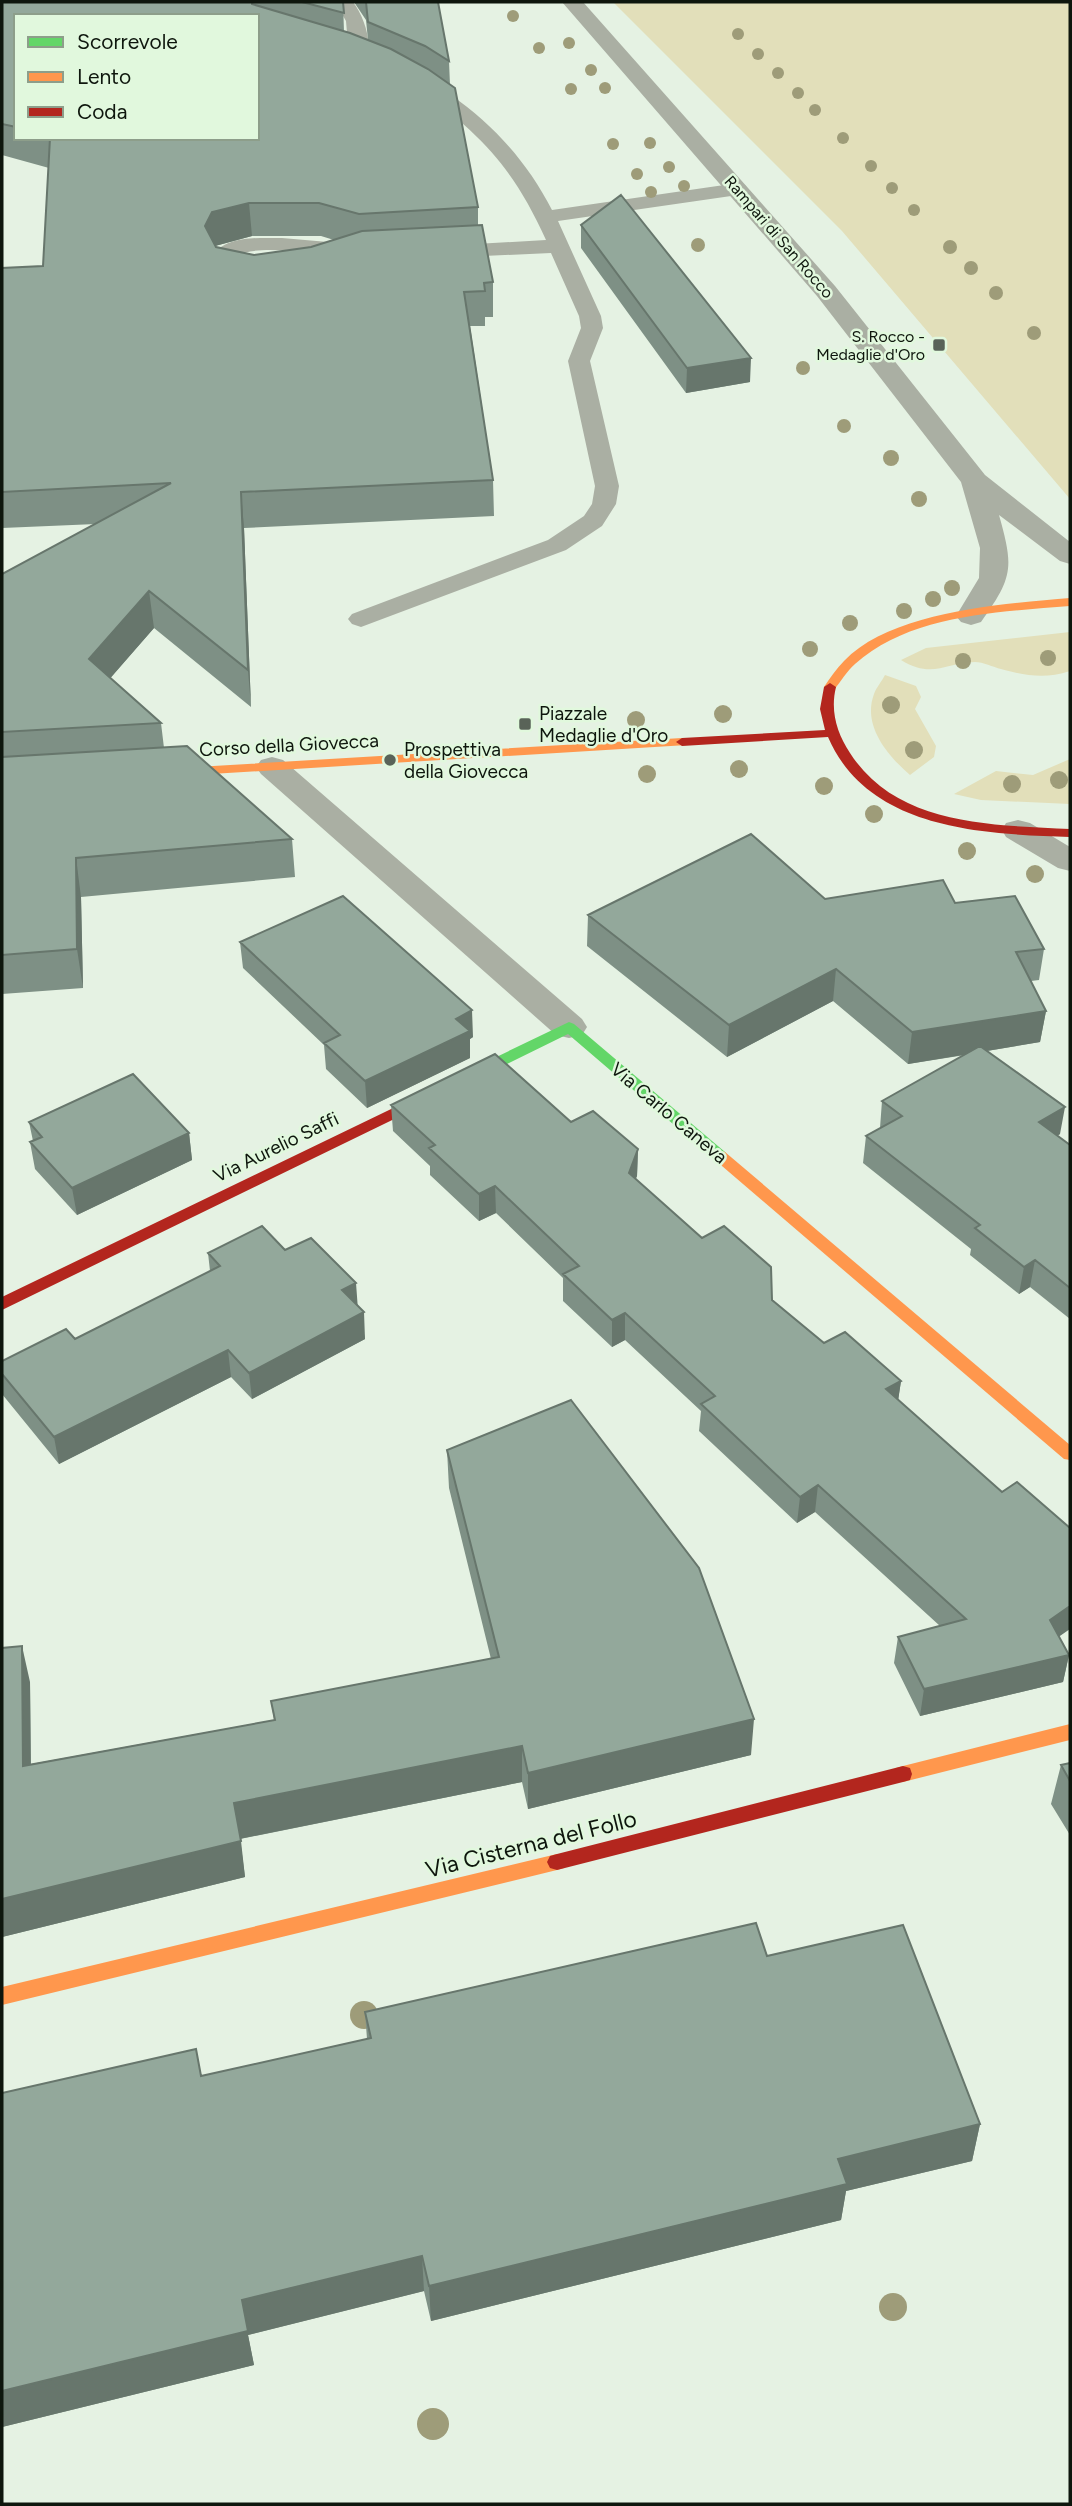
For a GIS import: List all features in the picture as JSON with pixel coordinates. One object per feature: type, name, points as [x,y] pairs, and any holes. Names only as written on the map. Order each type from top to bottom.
[{"type":"street","name":"Rampari di San Rocco","points":[[572,2],[738,189],[887,365],[975,481],[1070,555]]},
{"type":"street","name":"Rampari di San Rocco","points":[[971,616],[993,578],[994,568],[994,548],[975,481]]},
{"type":"street","points":[[1070,603],[971,616],[876,641],[850,659],[833,676],[826,694],[824,713],[838,752],[852,772],[866,786],[906,810],[942,821],[1070,833]]},
{"type":"street","name":"Corso della Giovecca","points":[[150,774],[831,733]]},
{"type":"street","name":"Via Carlo Caneva","points":[[272,767],[569,1027],[1070,1454]]},
{"type":"street","points":[[1018,830],[1070,861]]},
{"type":"street","name":"Via Aurelio Saffi","points":[[2,1304],[569,1027]]},
{"type":"street","name":"Via Cisterna del Follo","points":[[2,1996],[492,1878],[1070,1732]]},
{"type":"lane","points":[[344,2],[352,9],[356,21],[358,57]]},
{"type":"lane","points":[[331,49],[380,64]]},
{"type":"lane","points":[[361,619],[539,554],[577,534],[593,521],[604,504],[607,486],[579,361],[592,328],[590,316],[544,217],[521,175],[500,146],[451,104],[408,76]]},
{"type":"lane","points":[[544,217],[738,189]]},
{"type":"lane","points":[[269,278],[233,278],[221,260],[224,253],[233,248],[251,245],[302,244],[359,256],[386,255]]},
{"type":"lane","points":[[426,253],[558,247]]},
{"type":"lane","points":[[329,270],[359,256]]},
{"type":"shaded area","points":[[613,2],[1070,2],[1070,499],[842,231]]},
{"type":"shaded area","points":[[1070,632],[1070,671],[1052,675],[1028,675],[975,662],[930,669],[912,666],[901,660],[926,648]]},
{"type":"shaded area","points":[[885,675],[916,686],[921,697],[915,709],[936,746],[934,757],[910,775],[893,759],[879,739],[871,717],[874,694]]},
{"type":"shaded area","points":[[1070,759],[1070,804],[981,800],[954,794],[996,771],[1033,775]]},
{"type":"building","points":[[2,2],[252,2],[391,49],[428,69],[455,88],[478,207],[359,214],[319,203],[249,203],[212,212],[205,226],[216,247],[254,255],[311,247],[362,231],[482,225],[493,282],[484,283],[485,291],[464,292],[493,480],[241,492],[248,670],[149,591],[89,659],[161,723],[2,732],[2,574],[171,483],[2,492],[2,268],[43,266],[50,140],[259,140],[259,14],[14,14],[14,127],[2,124]]},
{"type":"building","points":[[302,2],[343,2],[344,13]]},
{"type":"building","points":[[366,2],[438,2],[449,61],[425,46],[368,22]]},
{"type":"building","points":[[621,195],[751,358],[687,368],[581,225]]},
{"type":"building","points":[[187,746],[292,839],[76,858],[77,949],[2,955],[2,757]]},
{"type":"building","points":[[751,834],[825,899],[943,880],[955,903],[1015,896],[1044,949],[1016,952],[1046,1011],[912,1032],[836,969],[729,1025],[588,915]]},
{"type":"building","points":[[343,896],[472,1010],[456,1019],[470,1031],[365,1081],[324,1043],[340,1035],[240,942]]},
{"type":"building","points":[[980,1046],[1065,1107],[1039,1122],[1070,1145],[1070,1288],[1035,1260],[1024,1267],[975,1228],[980,1225],[866,1136],[902,1116],[882,1101]]},
{"type":"building","points":[[495,1054],[571,1122],[593,1111],[638,1149],[629,1173],[702,1238],[724,1226],[771,1267],[772,1300],[824,1343],[845,1332],[901,1381],[886,1389],[1002,1492],[1017,1482],[1070,1528],[1070,1606],[1050,1620],[1069,1655],[924,1689],[898,1637],[966,1619],[818,1485],[800,1497],[701,1404],[715,1396],[625,1313],[612,1320],[563,1274],[579,1266],[495,1186],[479,1194],[429,1148],[435,1145],[391,1105]]},
{"type":"building","points":[[133,1074],[189,1133],[72,1188],[30,1142],[42,1137],[29,1122]]},
{"type":"building","points":[[262,1226],[285,1250],[311,1238],[356,1283],[342,1290],[364,1312],[249,1373],[228,1350],[54,1437],[2,1374],[2,1361],[66,1329],[75,1339],[220,1266],[208,1253]]},
{"type":"building","points":[[571,1400],[699,1568],[754,1719],[528,1773],[522,1746],[234,1803],[241,1841],[2,1899],[2,1648],[22,1646],[23,1766],[275,1720],[271,1701],[499,1657],[447,1450]]},
{"type":"building","points":[[1070,1763],[1070,1781],[1061,1765]]},
{"type":"building","points":[[756,1923],[767,1956],[903,1925],[980,2124],[838,2159],[847,2184],[429,2286],[422,2256],[242,2300],[248,2331],[2,2391],[2,2093],[196,2049],[201,2076],[371,2038],[365,2012]]},
{"type":"traffic: fast","points":[[416,1102],[569,1027],[720,1156]]},
{"type":"traffic: slow","points":[[830,687],[849,663],[874,644],[904,630],[972,613],[1070,602]]},
{"type":"traffic: slow","points":[[162,773],[682,742]]},
{"type":"traffic: slow","points":[[720,1156],[1070,1454]]},
{"type":"traffic: slow","points":[[903,1774],[1070,1732]]},
{"type":"traffic: slow","points":[[2,1996],[557,1862]]},
{"type":"traffic: jam","points":[[830,687],[828,715],[837,743],[855,772],[879,793],[907,809],[971,826],[1070,833]]},
{"type":"traffic: jam","points":[[682,742],[831,733]]},
{"type":"traffic: jam","points":[[2,1304],[416,1102]]},
{"type":"traffic: jam","points":[[557,1862],[903,1774]]},
{"type":"place","name":"S. Rocco - Medaglie d'Oro","points":[[939,345]]},
{"type":"place","name":"Piazzale Medaglie d'Oro","points":[[525,724]]},
{"type":"place","name":"Prospettiva della Giovecca","points":[[390,760]]}]
